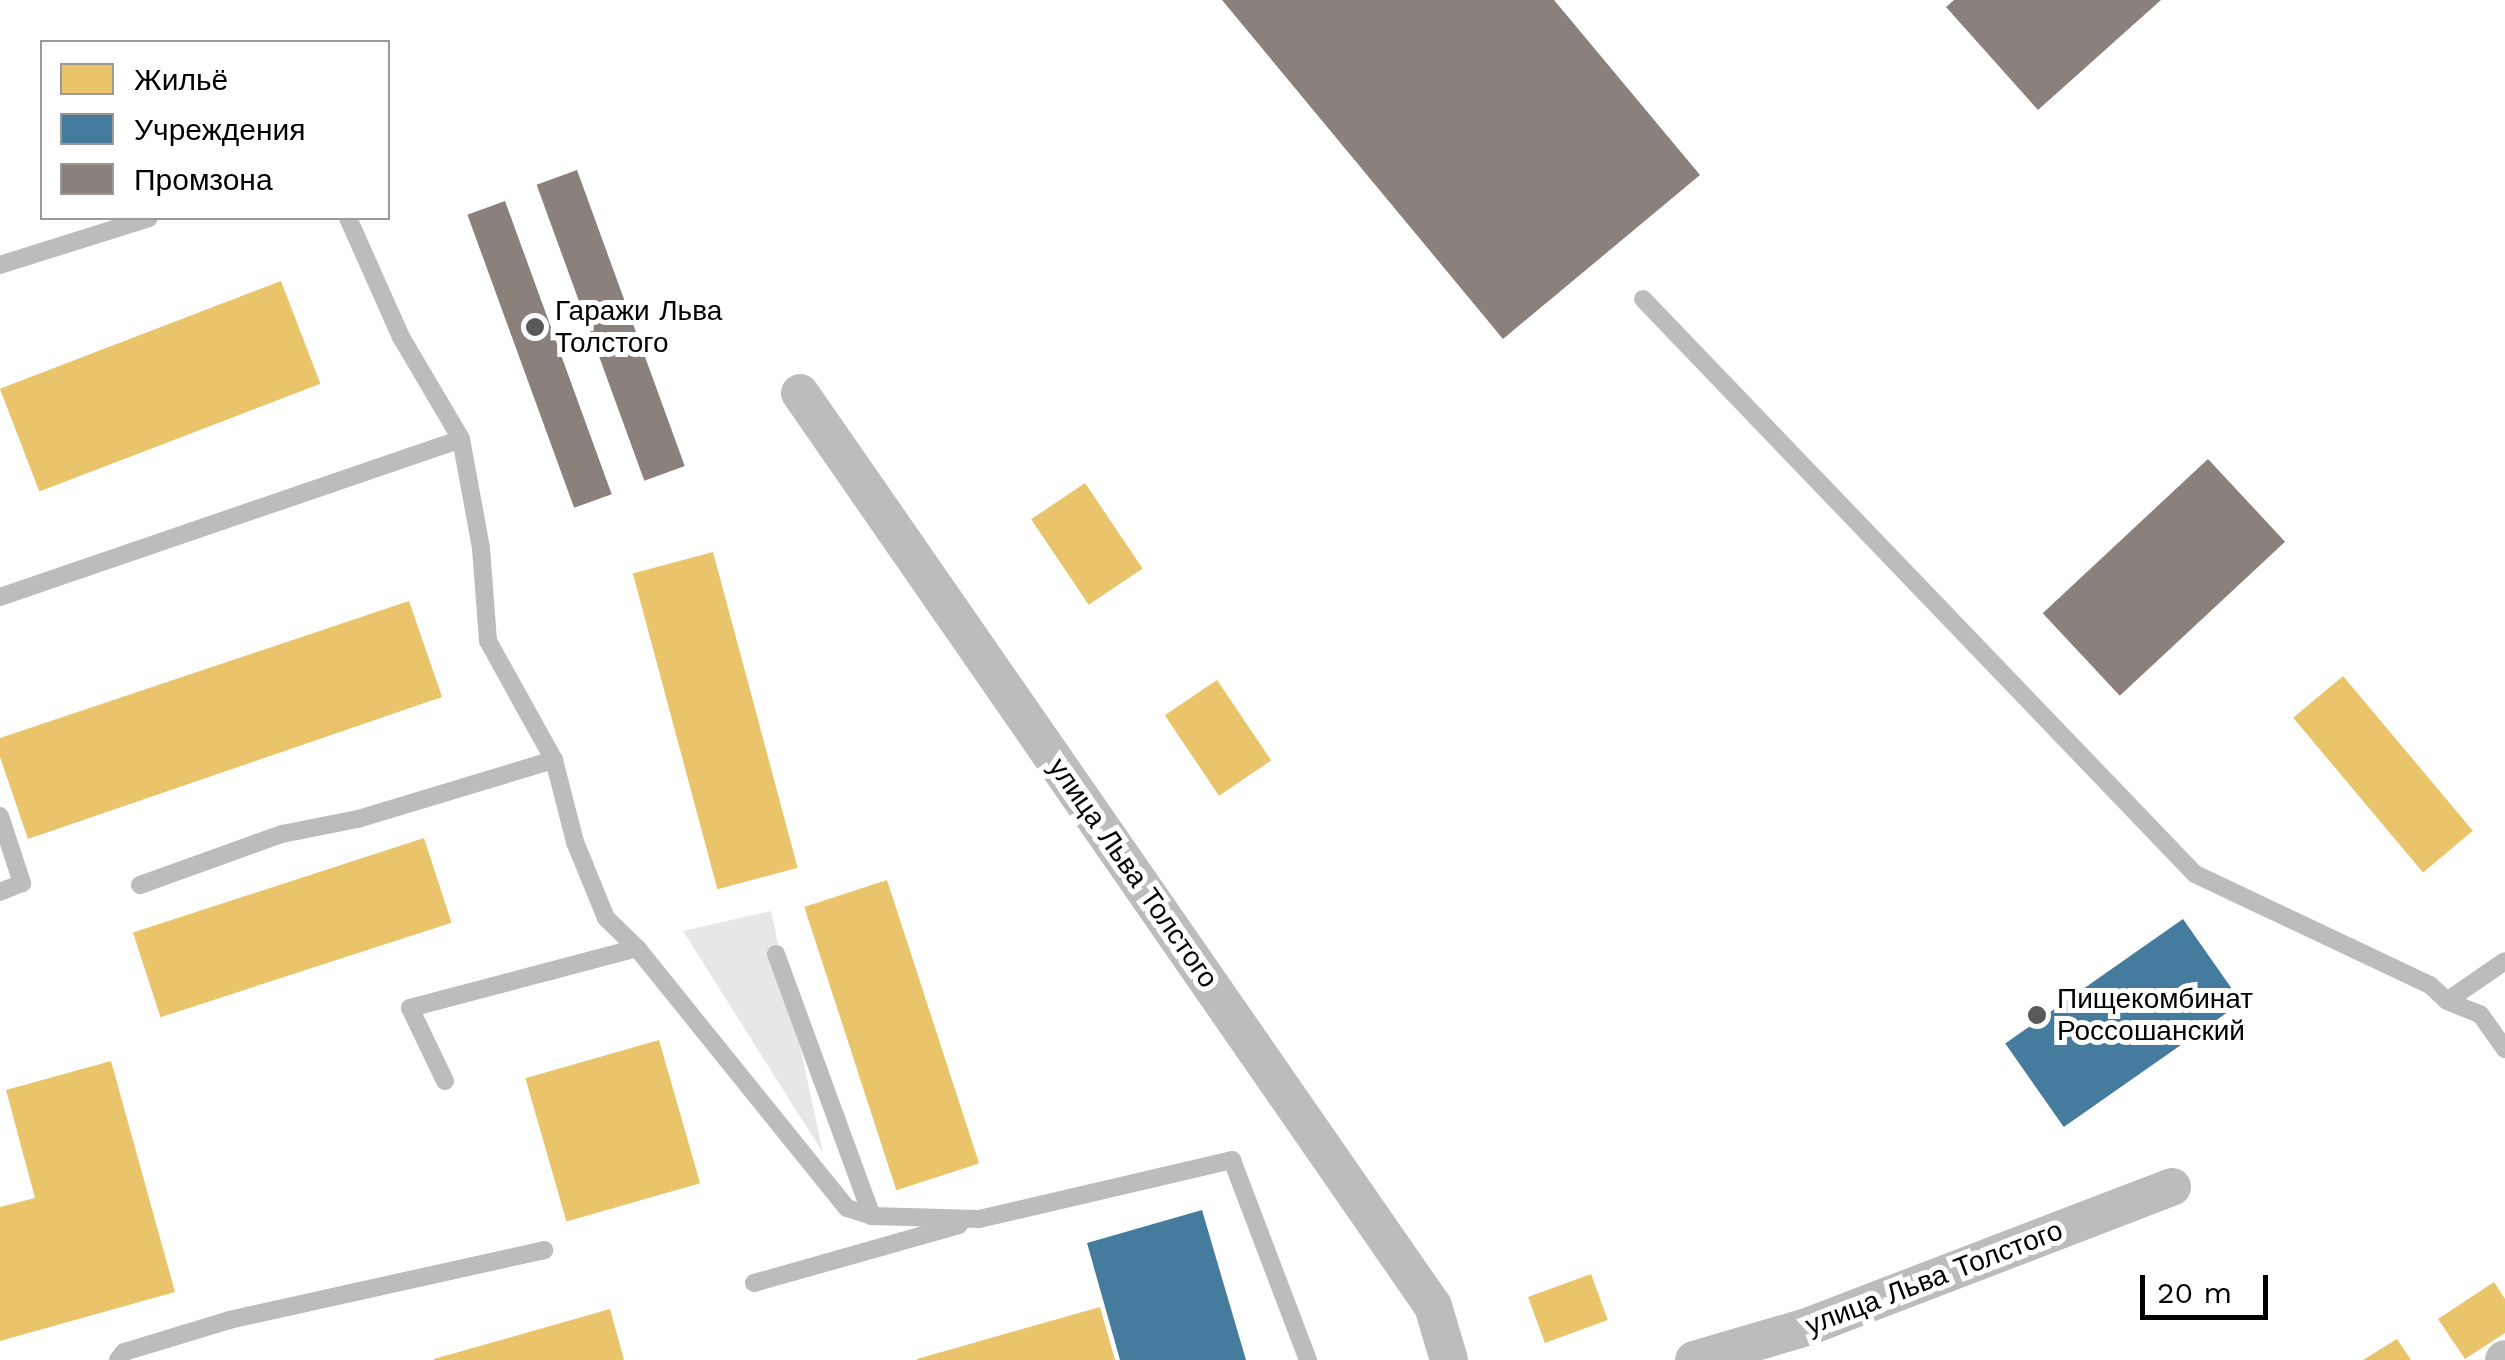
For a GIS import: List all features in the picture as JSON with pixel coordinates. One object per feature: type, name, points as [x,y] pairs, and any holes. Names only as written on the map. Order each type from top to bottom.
[{"type":"street","name":"улица Льва Толстого","points":[[800,394],[1432,1306],[1449,1360]]},
{"type":"street","name":"улица Льва Толстого","points":[[1694,1360],[1807,1327],[2172,1186]]},
{"type":"lane","points":[[0,265],[143,220]]},
{"type":"lane","points":[[349,220],[401,337],[461,439],[488,642],[554,760],[575,842],[606,918],[637,948],[847,1208],[872,1216],[979,1220]]},
{"type":"lane","points":[[1643,299],[2195,874],[2430,985],[2447,1002],[2480,1014],[2505,1050]]},
{"type":"lane","points":[[0,597],[461,439]]},
{"type":"lane","points":[[140,886],[282,834],[358,819],[554,760]]},
{"type":"lane","points":[[0,816],[22,883],[0,892]]},
{"type":"lane","points":[[445,1081],[410,1008],[637,948]]},
{"type":"lane","points":[[776,954],[872,1216]]},
{"type":"lane","points":[[2447,1002],[2505,961]]},
{"type":"lane","points":[[754,1283],[979,1220],[1232,1160],[1308,1360]]},
{"type":"lane","points":[[118,1360],[124,1352],[229,1320],[544,1250]]},
{"type":"shaded area","points":[[771,911],[823,1153],[683,931]]},
{"type":"building: Жильё","points":[[281,281],[320,384],[39,492],[0,389]]},
{"type":"building: Жильё","points":[[1085,483],[1143,568],[1089,605],[1031,519]]},
{"type":"building: Жильё","points":[[713,552],[798,868],[717,889],[633,573]]},
{"type":"building: Жильё","points":[[409,601],[442,697],[28,839],[0,757],[0,738]]},
{"type":"building: Жильё","points":[[2343,676],[2473,831],[2423,873],[2293,718]]},
{"type":"building: Жильё","points":[[1217,680],[1271,760],[1219,796],[1165,715]]},
{"type":"building: Жильё","points":[[424,838],[452,923],[160,1017],[133,933]]},
{"type":"building: Жильё","points":[[887,880],[979,1163],[896,1190],[804,907]]},
{"type":"building: Жильё","points":[[659,1040],[700,1183],[566,1222],[525,1078]]},
{"type":"building: Жильё","points":[[111,1061],[175,1292],[0,1341],[0,1207],[35,1198],[6,1090]]},
{"type":"building: Жильё","points":[[1591,1274],[1608,1320],[1545,1343],[1528,1297]]},
{"type":"building: Жильё","points":[[2494,1282],[2505,1299],[2505,1333],[2465,1359],[2438,1319]]},
{"type":"building: Жильё","points":[[1100,1307],[1115,1360],[917,1360],[917,1359]]},
{"type":"building: Жильё","points":[[610,1309],[624,1360],[434,1360],[434,1359]]},
{"type":"building: Жильё","points":[[2397,1339],[2411,1360],[2363,1360]]},
{"type":"building: Учреждения","points":[[2183,919],[2242,1003],[2064,1127],[2005,1043]]},
{"type":"building: Учреждения","points":[[1202,1210],[1246,1360],[1120,1360],[1087,1243]]},
{"type":"building: Промзона","points":[[1222,0],[1554,0],[1700,175],[1503,339]]},
{"type":"building: Промзона","points":[[1954,0],[2161,0],[2038,110],[1946,7]]},
{"type":"building: Промзона","points":[[577,170],[685,466],[644,481],[537,185]]},
{"type":"building: Промзона","points":[[505,201],[612,494],[574,508],[467,215]]},
{"type":"building: Промзона","points":[[2208,459],[2285,542],[2120,696],[2043,613]]},
{"type":"place","name":"Гаражи Льва Толстого","points":[[535,327]]},
{"type":"place","name":"Пищекомбинат Россошанский","points":[[2037,1015]]}]
